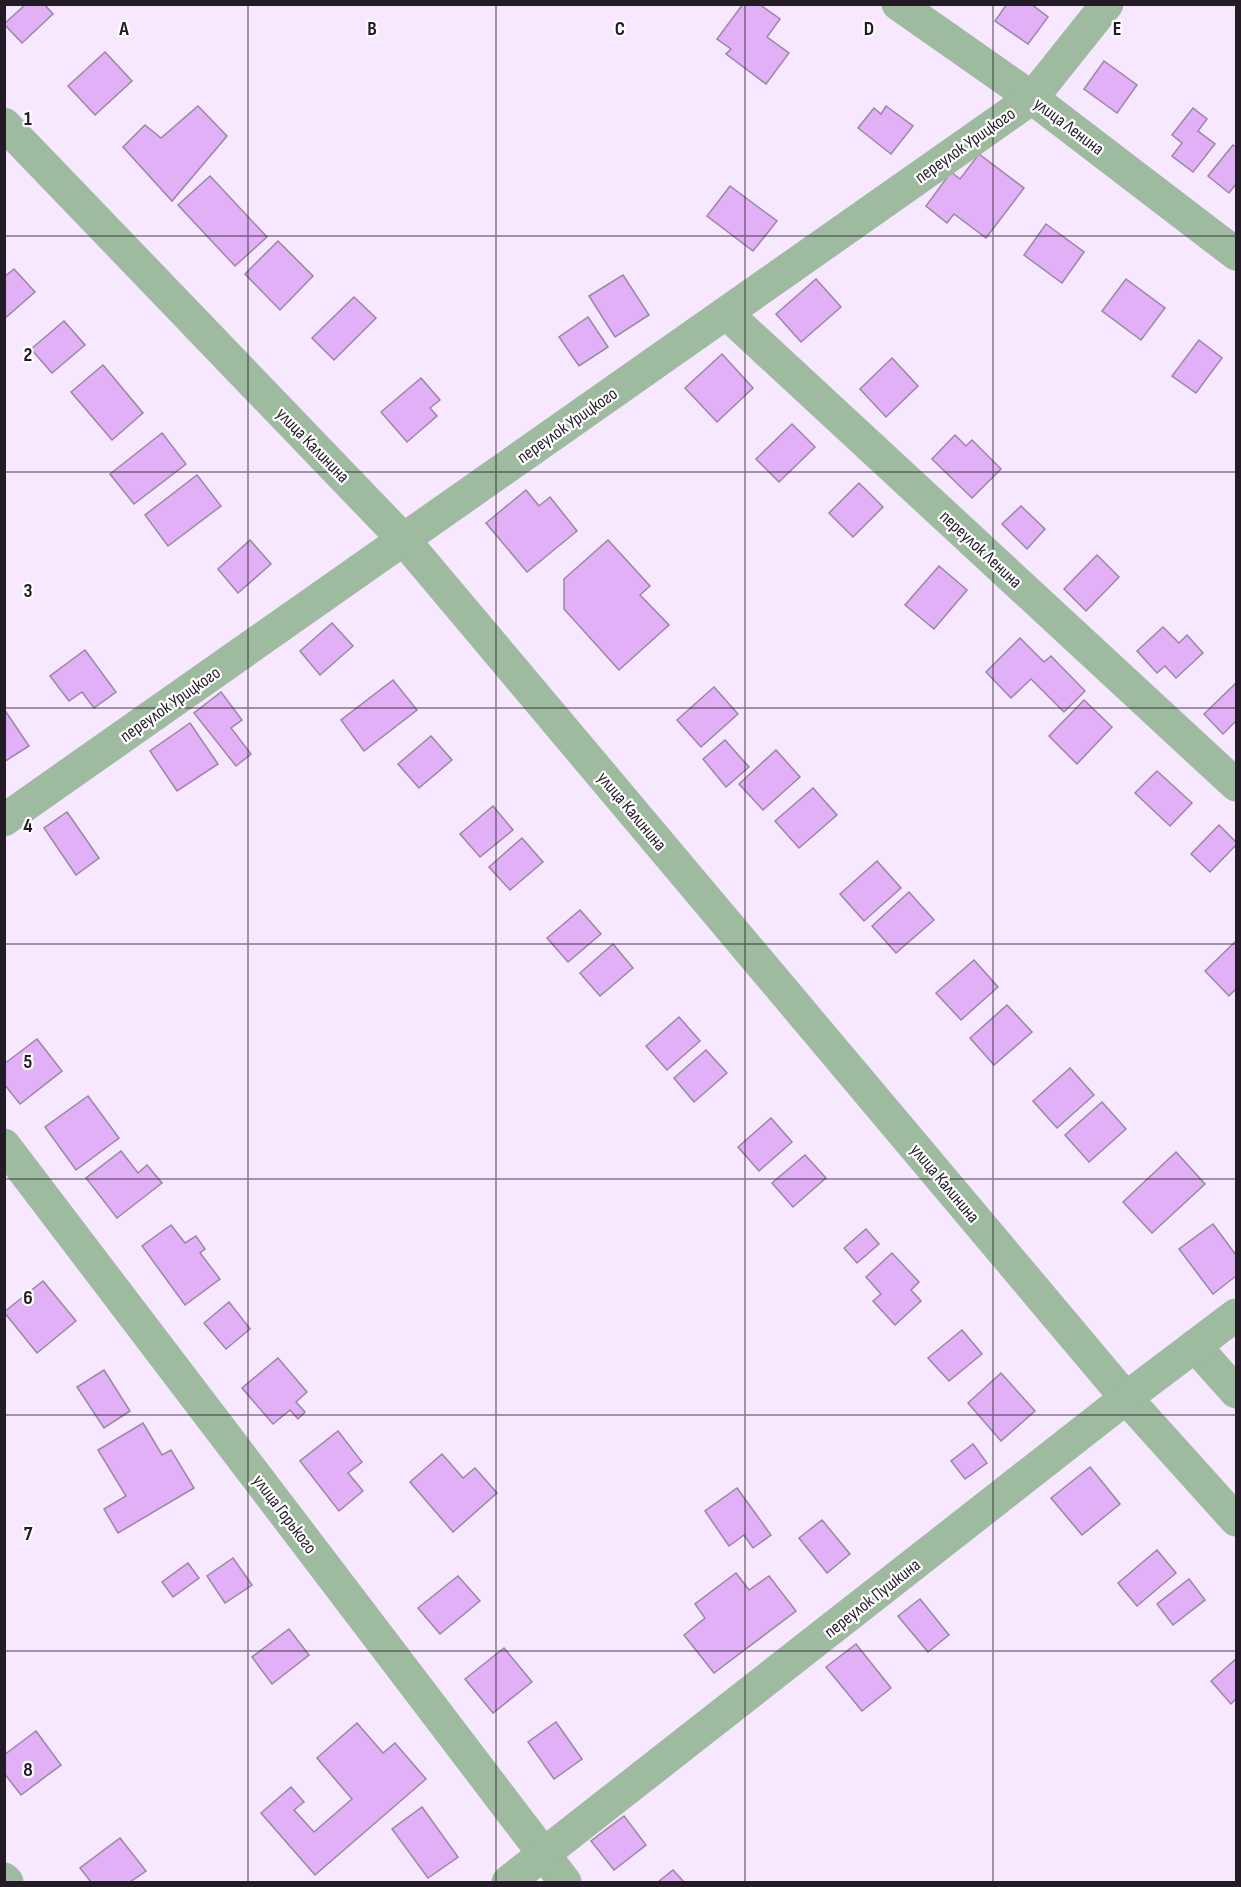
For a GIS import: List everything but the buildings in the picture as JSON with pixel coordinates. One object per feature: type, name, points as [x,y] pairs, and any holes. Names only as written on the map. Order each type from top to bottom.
[{"type":"street","name":"улица Ленина","points":[[898,4],[1032,98],[1236,254]]},
{"type":"street","name":"переулок Урицкого","points":[[4,820],[1032,98],[1107,4]]},
{"type":"street","name":"улица Калинина","points":[[4,124],[404,540],[1126,1398],[1236,1520]]},
{"type":"street","name":"переулок Ленина","points":[[726,313],[1236,785]]},
{"type":"street","name":"улица Горького","points":[[4,1144],[565,1882]]},
{"type":"street","name":"переулок Пушкина","points":[[508,1882],[1126,1398],[1236,1315]]},
{"type":"street","points":[[1195,1346],[1236,1392]]},
{"type":"street","points":[[4,1879],[8,1882]]}]
